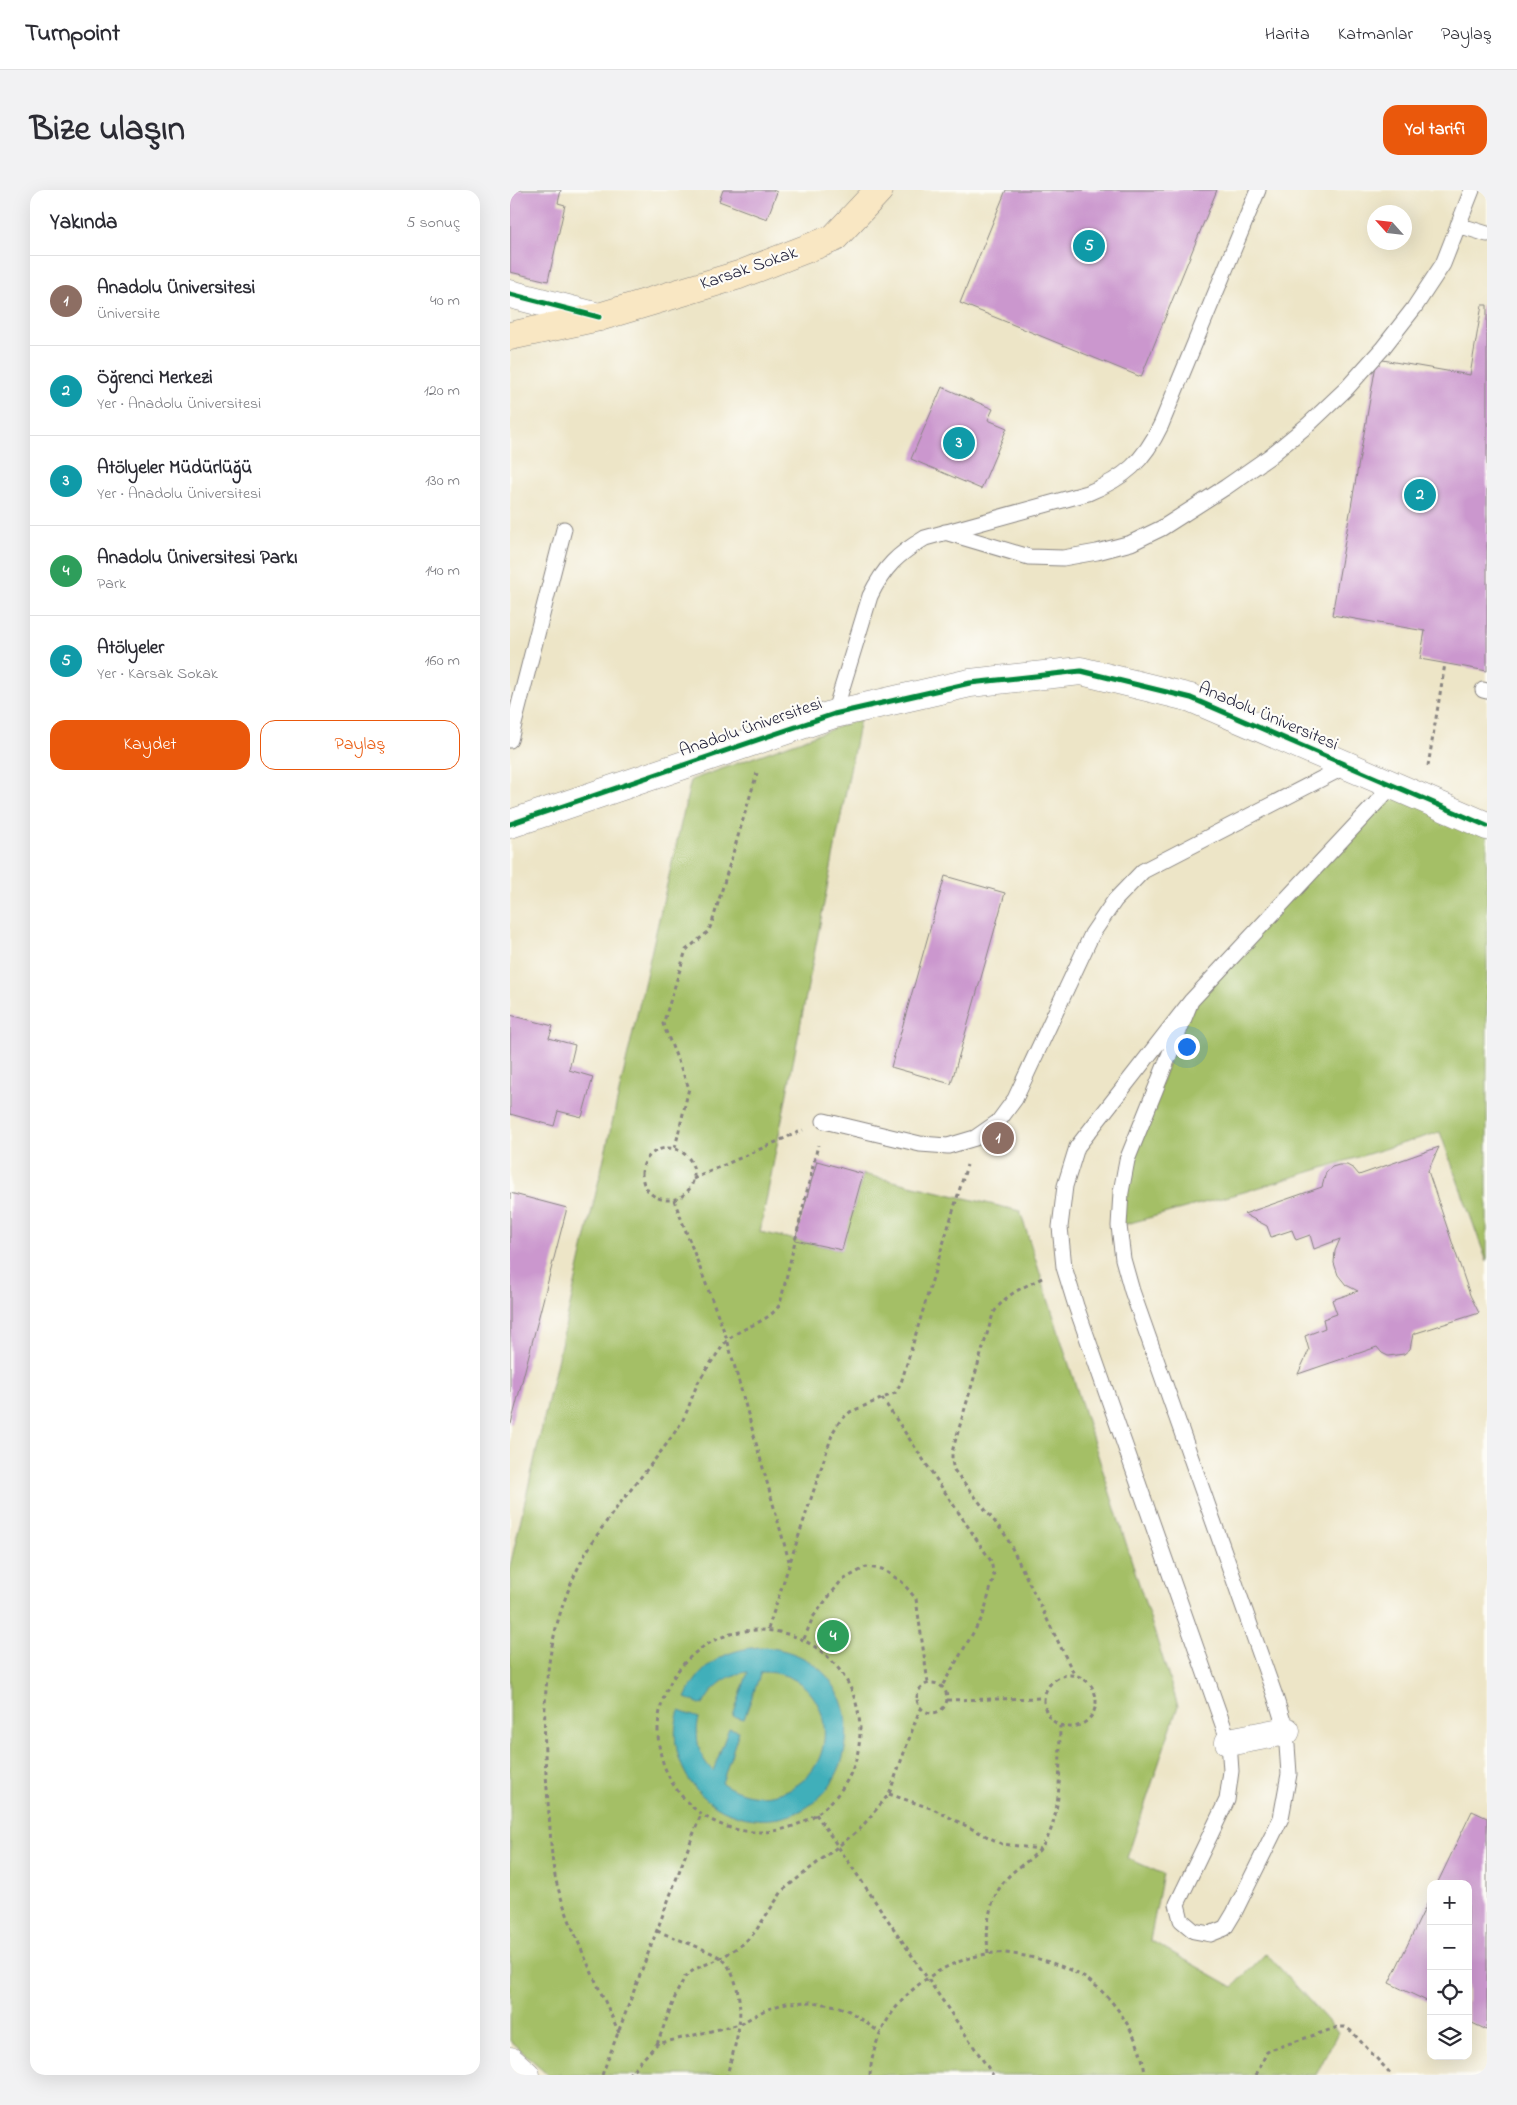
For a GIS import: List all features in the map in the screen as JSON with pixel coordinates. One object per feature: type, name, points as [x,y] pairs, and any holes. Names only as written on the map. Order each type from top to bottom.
[{"type":"main road","name":"Karsak Sokak","points":[[510,336],[599,317],[739,275],[834,238],[879,190]]},
{"type":"street","points":[[510,294],[599,317]]},
{"type":"street","name":"Anadolu Üniversitesi","points":[[510,824],[834,714],[970,683],[1081,671],[1191,698],[1487,826]]},
{"type":"street","points":[[1230,1742],[1286,1731]]},
{"type":"street","points":[[510,2061],[526,2075]]},
{"type":"lane","points":[[834,714],[870,596],[879,578],[892,561],[908,548],[925,538],[1088,493],[1107,485],[1140,460],[1152,444],[1161,425],[1258,190]]},
{"type":"lane","points":[[945,532],[1028,557],[1063,558],[1097,552],[1131,542],[1162,528],[1269,457],[1309,424],[1347,388],[1382,349],[1414,308],[1443,264],[1472,190]]},
{"type":"lane","points":[[1458,225],[1487,234]]},
{"type":"lane","points":[[510,740],[564,529]]},
{"type":"lane","points":[[824,1121],[920,1144],[948,1146],[975,1138],[998,1122],[1015,1099],[1092,934],[1115,900],[1143,871],[1348,765]]},
{"type":"lane","points":[[1192,1001],[1127,1160],[1120,1192],[1119,1226],[1123,1259],[1132,1291],[1275,1696],[1286,1731],[1289,1774],[1281,1818],[1225,1928],[1210,1934],[1194,1931],[1188,1926],[1182,1920],[1178,1904],[1227,1800],[1231,1771],[1230,1742],[1076,1306],[1064,1267],[1060,1227],[1065,1186],[1077,1148],[1192,1001],[1393,785]]},
{"type":"path","points":[[1422,798],[1445,664]]},
{"type":"path","points":[[675,1148],[689,1088],[663,1024],[686,950],[708,932],[712,923],[768,737]]},
{"type":"path","points":[[694,1178],[824,1121]]},
{"type":"path","points":[[619,2033],[564,1906],[554,1869],[544,1721],[547,1668],[562,1607],[586,1552],[600,1529],[682,1422],[699,1382],[726,1339],[776,1312],[780,1304],[824,1121]]},
{"type":"path","points":[[768,1629],[833,1432],[840,1421],[850,1412],[895,1393],[901,1383],[975,1138]]},
{"type":"path","points":[[675,1148],[689,1158],[693,1166],[694,1178],[688,1191],[674,1200],[657,1198],[650,1193],[642,1178],[645,1161],[650,1154],[658,1149],[675,1148]]},
{"type":"path","points":[[674,1200],[726,1339],[789,1562]]},
{"type":"path","points":[[1064,1267],[1011,1294],[1001,1302],[993,1314],[952,1452],[952,1461],[959,1477],[1006,1536],[1075,1676]]},
{"type":"path","points":[[882,1398],[991,1561],[994,1576],[983,1616],[942,1686]]},
{"type":"path","points":[[804,1639],[813,1617],[841,1581],[866,1567],[882,1569],[902,1582],[916,1599],[928,1683]]},
{"type":"path","points":[[768,1629],[786,1632],[804,1639],[826,1653],[847,1677],[859,1707],[861,1740],[853,1771],[834,1801],[806,1822],[772,1832],[737,1831],[701,1814],[678,1793],[662,1762],[658,1727],[665,1692],[681,1665],[706,1644],[736,1631],[768,1629]]},
{"type":"path","points":[[1075,1676],[1090,1684],[1094,1692],[1095,1708],[1091,1716],[1077,1726],[1060,1726],[1047,1715],[1044,1698],[1046,1690],[1059,1678],[1075,1676]]},
{"type":"path","points":[[628,2075],[657,2044],[677,1992],[685,1977],[695,1969],[720,1958],[742,1944],[755,1932],[774,1902],[793,1881],[860,1829],[889,1794],[920,1706],[918,1693],[920,1689],[928,1683],[938,1684],[946,1690],[946,1705],[938,1712],[928,1712],[920,1706]]},
{"type":"path","points":[[947,1700],[1044,1698]]},
{"type":"path","points":[[988,1953],[988,1919],[996,1894],[1006,1879],[1040,1849],[1050,1831],[1056,1803],[1060,1726]]},
{"type":"path","points":[[889,1794],[933,1809],[997,1842],[1040,1849]]},
{"type":"path","points":[[602,2075],[701,1814]]},
{"type":"path","points":[[816,1814],[928,1976],[993,2075]]},
{"type":"path","points":[[657,1931],[720,1958],[726,1964],[734,1979],[741,2009],[740,2024],[726,2075]]},
{"type":"path","points":[[870,2075],[881,2033],[903,1998],[928,1976],[956,1962],[988,1953],[1013,1954],[1037,1958],[1086,1979],[1108,1999],[1125,2019],[1138,2044],[1145,2075]]},
{"type":"path","points":[[657,2044],[740,2024],[776,2006],[813,2002],[837,2006],[850,2011],[881,2033]]},
{"type":"path","points":[[1256,2075],[1267,2052],[1338,2027],[1345,2027],[1392,2075]]},
{"type":"green space","points":[[860,719],[760,1232],[841,1250],[863,1174],[1020,1211],[1178,1706],[1127,1858],[1163,1874],[1150,1940],[1233,1987],[1266,1953],[1338,2032],[1316,2075],[549,2075],[510,2041],[510,1566],[691,780]]},
{"type":"green space","points":[[1393,785],[1487,826],[1487,1262],[1440,1132],[1244,1192],[1119,1226],[1121,1192],[1191,1001]]},
{"type":"water","points":[[762,1647],[802,1657],[829,1679],[843,1708],[846,1740],[838,1771],[820,1797],[792,1815],[755,1819],[738,1816],[722,1810],[708,1801],[696,1789],[684,1772],[680,1762],[675,1731],[679,1711],[699,1718],[697,1732],[699,1747],[704,1760],[713,1771],[729,1728],[739,1731],[722,1783],[743,1793],[758,1796],[773,1795],[802,1781],[816,1765],[823,1745],[824,1724],[817,1704],[805,1687],[786,1676],[761,1672],[744,1719],[733,1716],[748,1672],[733,1675],[721,1682],[703,1705],[685,1698],[699,1676],[716,1660],[737,1651]]},
{"type":"building","points":[[510,190],[561,190],[558,203],[565,205],[548,281],[510,272]]},
{"type":"building","points":[[723,190],[773,190],[777,192],[767,219],[719,201]]},
{"type":"building","points":[[1006,190],[1217,190],[1141,377],[960,303]]},
{"type":"building","points":[[1482,305],[1487,305],[1487,671],[1420,659],[1425,631],[1332,615],[1377,359],[1470,375]]},
{"type":"building","points":[[942,387],[993,409],[988,420],[1007,428],[981,489],[911,459]]},
{"type":"building","points":[[945,876],[1005,893],[951,1084],[891,1067]]},
{"type":"building","points":[[510,1015],[553,1026],[549,1038],[575,1045],[569,1070],[593,1077],[582,1117],[558,1111],[554,1126],[510,1114]]},
{"type":"building","points":[[1439,1147],[1428,1171],[1470,1295],[1479,1313],[1413,1334],[1410,1349],[1404,1354],[1388,1356],[1377,1347],[1298,1374],[1309,1350],[1305,1336],[1325,1328],[1323,1319],[1337,1314],[1332,1300],[1358,1291],[1346,1285],[1338,1275],[1334,1263],[1335,1251],[1340,1239],[1314,1249],[1310,1235],[1296,1240],[1292,1230],[1271,1237],[1267,1226],[1244,1214],[1322,1187],[1326,1172],[1332,1167],[1347,1165],[1359,1175]]},
{"type":"building","points":[[817,1161],[863,1174],[842,1250],[795,1240]]},
{"type":"building","points":[[510,1193],[567,1208],[511,1424],[510,1424]]},
{"type":"building","points":[[1472,1811],[1487,1818],[1487,2030],[1472,2023],[1472,1880],[1439,1880]]},
{"type":"building","points":[[1427,1904],[1427,2001],[1389,1983]]},
{"type":"cycle path","points":[[510,294],[599,317]]},
{"type":"cycle path","points":[[510,824],[834,714],[970,683],[1081,671],[1191,698],[1487,826]]},
{"type":"place","name":"Atölyeler","points":[[1089,246]]},
{"type":"place","name":"Atölyeler Müdürlüğü","points":[[959,443]]},
{"type":"place","name":"Öğrenci Merkezi","points":[[1420,495]]},
{"type":"place","name":"Anadolu Üniversitesi","points":[[998,1138]]},
{"type":"place","name":"Anadolu Üniversitesi Parkı","points":[[833,1636]]}]
